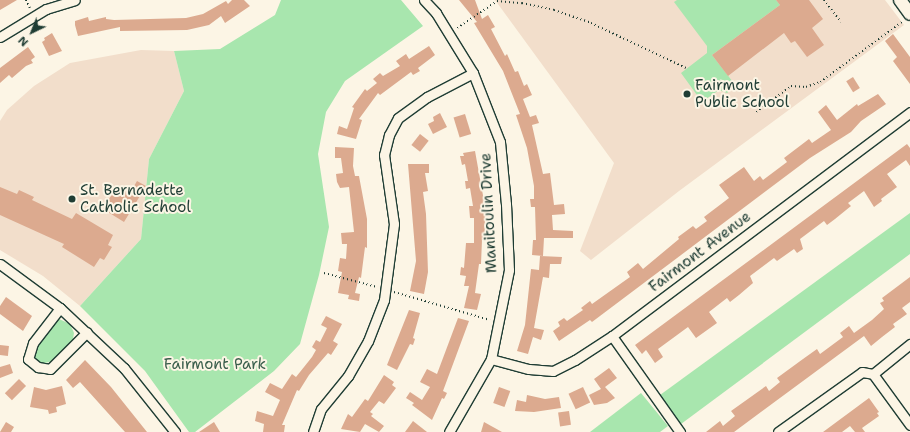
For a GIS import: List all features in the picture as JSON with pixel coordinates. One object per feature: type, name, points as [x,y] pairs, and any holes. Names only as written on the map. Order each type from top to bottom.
[{"type":"main road","points":[[900,0],[906,18]]},
{"type":"street","points":[[0,37],[46,9],[75,0]]},
{"type":"street","name":"Manitoulin Drive","points":[[424,0],[449,34],[473,74],[500,142],[506,204],[508,270],[490,359],[449,432]]},
{"type":"street","points":[[313,432],[321,409],[348,376],[368,342],[386,289],[394,224],[384,155],[389,135],[398,118],[416,105],[473,74]]},
{"type":"street","name":"Fairmont Avenue","points":[[490,359],[530,370],[552,370],[575,360],[612,336],[910,112]]},
{"type":"street","points":[[0,264],[60,308],[87,332],[124,368],[175,432]]},
{"type":"street","points":[[60,308],[33,344],[28,359],[38,367],[50,369],[87,332]]},
{"type":"street","points":[[612,336],[680,432]]},
{"type":"street","points":[[873,374],[910,344]]},
{"type":"street","points":[[778,432],[862,372],[873,374],[910,425]]},
{"type":"path","points":[[824,0],[841,22]]},
{"type":"path","points":[[449,34],[496,1],[522,3],[554,10],[591,23],[686,68]]},
{"type":"path","points":[[756,112],[791,86],[806,87],[820,82],[906,18]]},
{"type":"path","points":[[324,273],[498,321]]},
{"type":"shaded area","name":"Fairmont Public School","points":[[495,0],[885,0],[904,25],[679,191],[591,260],[580,251],[614,163]]},
{"type":"shaded area","name":"St. Bernadette Catholic School","points":[[141,50],[174,51],[184,91],[149,159],[141,239],[80,306],[43,276],[0,250],[0,121],[7,110],[34,86],[70,63]]},
{"type":"green space","name":"Fairmont Park","points":[[281,0],[401,0],[423,26],[345,81],[326,112],[318,154],[329,227],[319,275],[300,344],[274,371],[195,432],[189,432],[145,371],[80,306],[141,239],[149,159],[184,91],[174,51],[220,49],[275,15]]},
{"type":"green space","points":[[677,0],[776,0],[780,5],[712,55],[736,86],[727,93],[719,90],[702,102],[681,73],[707,53],[707,46],[674,2]]},
{"type":"green space","points":[[910,213],[910,254],[681,424],[660,395]]},
{"type":"green space","points":[[59,319],[70,324],[74,333],[73,339],[53,361],[41,364],[33,357],[36,346]]},
{"type":"green space","points":[[641,393],[668,426],[660,432],[590,432]]},
{"type":"building","points":[[0,0],[17,0],[0,10]]},
{"type":"building","points":[[232,0],[244,0],[250,6],[225,23],[221,16],[209,25],[187,30],[120,31],[120,27],[78,36],[75,25],[75,21],[88,17],[89,21],[106,17],[106,19],[114,20],[186,18],[203,14],[226,1],[228,4]]},
{"type":"building","points":[[459,0],[475,0],[482,19],[488,15],[495,27],[491,29],[505,56],[507,54],[515,72],[518,71],[524,86],[527,84],[532,95],[523,99],[530,117],[536,115],[539,123],[532,125],[543,174],[550,173],[554,205],[564,204],[565,214],[552,215],[553,230],[573,231],[573,238],[544,238],[543,256],[532,255],[533,240],[536,240],[535,207],[531,207],[530,199],[534,199],[534,186],[527,148],[516,115],[520,114],[503,71],[474,23],[477,22]]},
{"type":"building","points":[[776,0],[809,0],[823,19],[812,28],[824,45],[807,57],[795,41],[791,43],[784,33],[728,76],[712,55],[780,5]]},
{"type":"building","points":[[52,33],[62,51],[49,56],[42,42],[45,40],[44,38]]},
{"type":"building","points":[[893,34],[910,57],[910,84],[893,61],[897,57],[885,41]]},
{"type":"building","points":[[429,46],[435,55],[418,68],[420,71],[413,75],[411,72],[380,95],[378,93],[359,119],[362,120],[356,139],[337,134],[339,126],[347,129],[354,108],[352,107],[365,89],[367,91],[377,83],[373,79],[380,73],[383,76],[400,66],[396,61],[406,54],[409,59]]},
{"type":"building","points":[[28,47],[35,57],[31,60],[33,63],[26,66],[12,78],[9,75],[0,83],[0,68]]},
{"type":"building","points":[[853,77],[860,88],[853,92],[846,81]]},
{"type":"building","points":[[878,94],[886,104],[861,121],[851,132],[810,158],[592,322],[590,320],[559,341],[553,331],[560,326],[558,322],[564,318],[567,321],[583,310],[581,308],[590,301],[592,304],[630,277],[627,272],[638,263],[643,269],[679,239],[678,237],[693,226],[696,229],[707,221],[704,217],[729,198],[719,185],[744,167],[754,181],[760,176],[763,180],[787,162],[784,158],[809,139],[812,143],[831,130],[818,112],[826,105],[837,120],[857,104],[858,106]]},
{"type":"building","points":[[440,113],[447,127],[433,134],[428,124],[434,121],[433,117]]},
{"type":"building","points":[[465,114],[471,134],[460,138],[454,118]]},
{"type":"building","points":[[420,134],[429,141],[420,152],[411,145]]},
{"type":"building","points":[[907,144],[910,148],[910,166],[906,160],[887,174],[897,187],[881,199],[882,201],[874,207],[864,191],[848,203],[851,206],[827,225],[824,221],[800,239],[803,249],[797,253],[794,249],[777,261],[774,258],[750,276],[753,283],[739,295],[730,302],[727,298],[709,312],[717,323],[696,338],[688,327],[658,349],[663,357],[655,363],[646,350],[642,354],[635,345]]},
{"type":"building","points":[[335,147],[354,148],[353,166],[355,176],[359,176],[367,219],[367,248],[365,247],[361,278],[359,277],[355,293],[360,294],[359,301],[348,299],[349,295],[338,293],[342,272],[338,271],[340,258],[346,259],[347,244],[342,244],[341,233],[354,232],[349,187],[340,188],[337,182],[336,174],[343,173],[341,158],[335,158]]},
{"type":"building","points":[[475,151],[484,201],[489,201],[491,216],[485,217],[485,240],[482,240],[481,264],[479,264],[475,293],[481,294],[477,310],[464,308],[469,286],[464,286],[466,276],[460,275],[461,267],[464,268],[466,243],[474,243],[474,218],[470,218],[469,206],[473,206],[470,188],[466,189],[465,181],[468,181],[465,164],[462,165],[460,156],[464,156],[463,153]]},
{"type":"building","points":[[408,164],[429,164],[429,173],[425,173],[428,191],[423,192],[426,214],[428,272],[424,294],[410,291],[416,261]]},
{"type":"building","points":[[137,181],[146,186],[124,222],[103,209],[117,186],[130,193]]},
{"type":"building","points":[[0,187],[17,194],[19,190],[34,197],[32,200],[72,219],[76,213],[113,235],[108,245],[112,247],[104,260],[100,258],[94,267],[62,247],[64,244],[0,215]]},
{"type":"building","points":[[540,256],[562,257],[561,264],[550,264],[549,278],[543,277],[534,328],[544,330],[541,340],[533,337],[528,354],[517,351],[525,325],[531,269],[539,270]]},
{"type":"building","points":[[910,277],[910,302],[902,308],[907,314],[893,324],[895,327],[871,346],[864,336],[734,432],[706,432],[720,421],[723,426],[735,416],[731,411],[766,386],[769,391],[780,382],[777,378],[817,349],[820,354],[843,337],[840,333],[849,326],[854,333],[872,320],[884,309],[880,303],[884,301],[882,298]]},
{"type":"building","points":[[6,297],[32,316],[23,331],[0,314],[0,306]]},
{"type":"building","points":[[409,310],[420,313],[413,338],[415,339],[413,345],[410,344],[397,370],[387,365]]},
{"type":"building","points":[[326,316],[342,324],[333,341],[338,344],[331,355],[328,353],[309,375],[299,391],[297,390],[282,425],[285,425],[284,432],[263,432],[264,424],[255,421],[257,411],[273,416],[280,400],[265,392],[270,383],[282,389],[292,374],[296,377],[316,350],[312,347],[316,340],[320,342],[327,328],[321,325]]},
{"type":"building","points":[[458,318],[469,321],[443,391],[447,393],[444,399],[442,398],[432,420],[412,405],[414,403],[406,398],[410,392],[422,400],[430,387],[420,382],[427,369],[437,374]]},
{"type":"building","points":[[0,345],[9,346],[8,356],[0,355]]},
{"type":"building","points":[[85,360],[111,387],[147,432],[125,432],[80,382],[73,388],[66,380]]},
{"type":"building","points":[[10,364],[13,373],[0,378],[0,367]]},
{"type":"building","points":[[609,368],[617,378],[605,387],[615,398],[607,403],[594,405],[589,395],[601,389],[594,379]]},
{"type":"building","points":[[384,375],[394,382],[392,385],[396,388],[384,404],[379,401],[370,412],[373,414],[371,416],[384,426],[379,432],[365,424],[360,432],[341,429],[348,414],[352,417],[365,399],[368,401]]},
{"type":"building","points":[[19,379],[26,386],[12,400],[5,393]]},
{"type":"building","points":[[62,386],[66,404],[56,407],[57,412],[49,414],[48,410],[30,407],[34,387],[46,390]]},
{"type":"building","points":[[499,387],[510,391],[504,407],[493,403]]},
{"type":"building","points":[[583,387],[590,402],[576,409],[568,394]]},
{"type":"building","points":[[527,395],[545,399],[559,397],[561,408],[534,412],[515,411],[517,400],[526,402]]},
{"type":"building","points":[[869,398],[879,412],[877,413],[879,416],[862,428],[865,432],[855,432],[850,426],[842,432],[823,432]]},
{"type":"building","points":[[569,411],[571,425],[560,426],[558,413]]},
{"type":"building","points":[[413,421],[427,432],[405,432]]},
{"type":"building","points":[[6,422],[14,427],[11,432],[0,432]]},
{"type":"building","points":[[214,422],[220,432],[199,432]]},
{"type":"building","points":[[484,422],[502,432],[481,432]]},
{"type":"place","name":"Fairmont Public School","points":[[687,94]]},
{"type":"place","name":"St. Bernadette Catholic School","points":[[72,199]]}]
